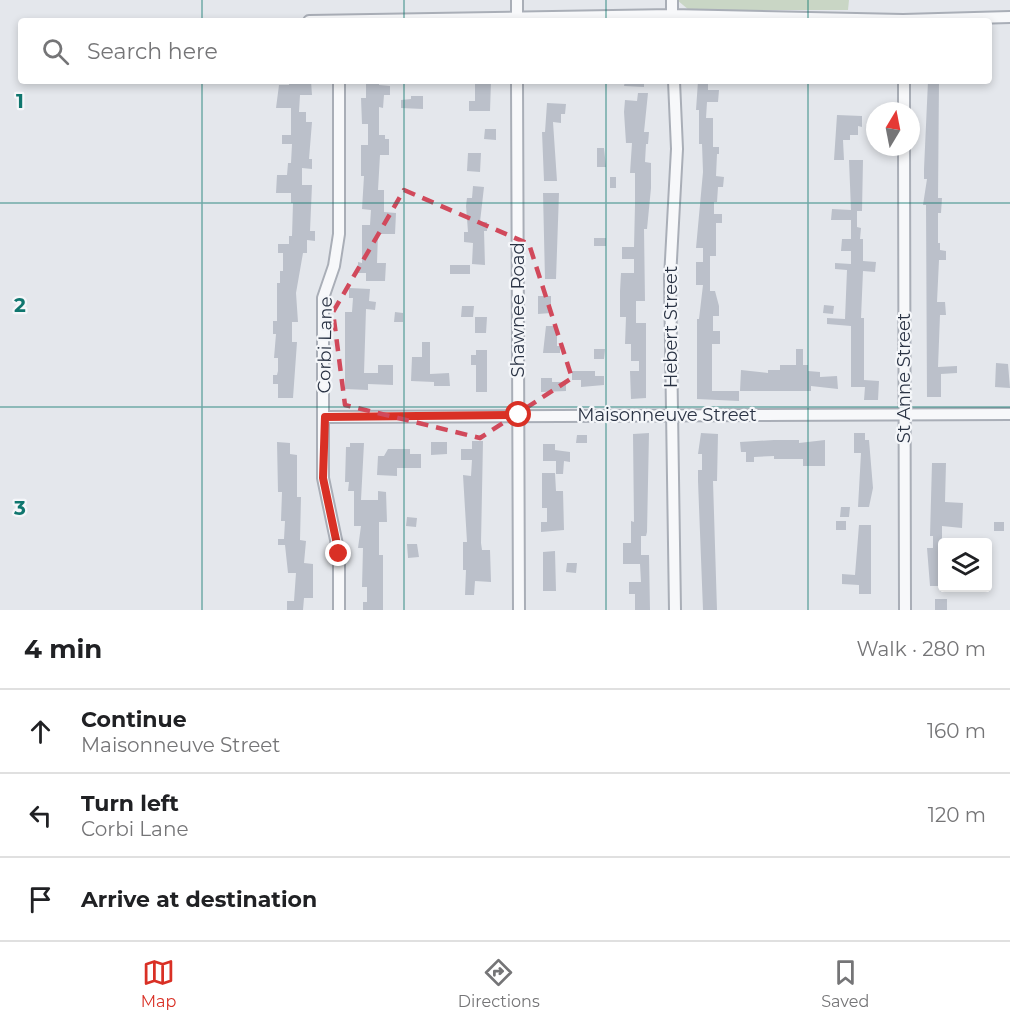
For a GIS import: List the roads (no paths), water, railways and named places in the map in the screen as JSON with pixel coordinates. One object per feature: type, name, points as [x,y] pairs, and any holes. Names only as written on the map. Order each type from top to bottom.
[{"type":"street","points":[[517,0],[517,18]]},
{"type":"street","points":[[672,0],[672,18]]},
{"type":"street","points":[[992,18],[1010,18]]},
{"type":"street","name":"Corbi Lane","points":[[339,84],[339,234],[334,266],[323,298],[325,417],[323,478],[339,554],[339,610]]},
{"type":"street","name":"Shawnee Road","points":[[518,84],[519,610]]},
{"type":"street","name":"Hebert Street","points":[[674,84],[677,149],[670,278],[675,610]]},
{"type":"street","points":[[904,84],[904,102]]},
{"type":"street","name":"St Anne Street","points":[[904,156],[904,610]]},
{"type":"street","name":"Maisonneuve Street","points":[[325,417],[1010,414]]}]
